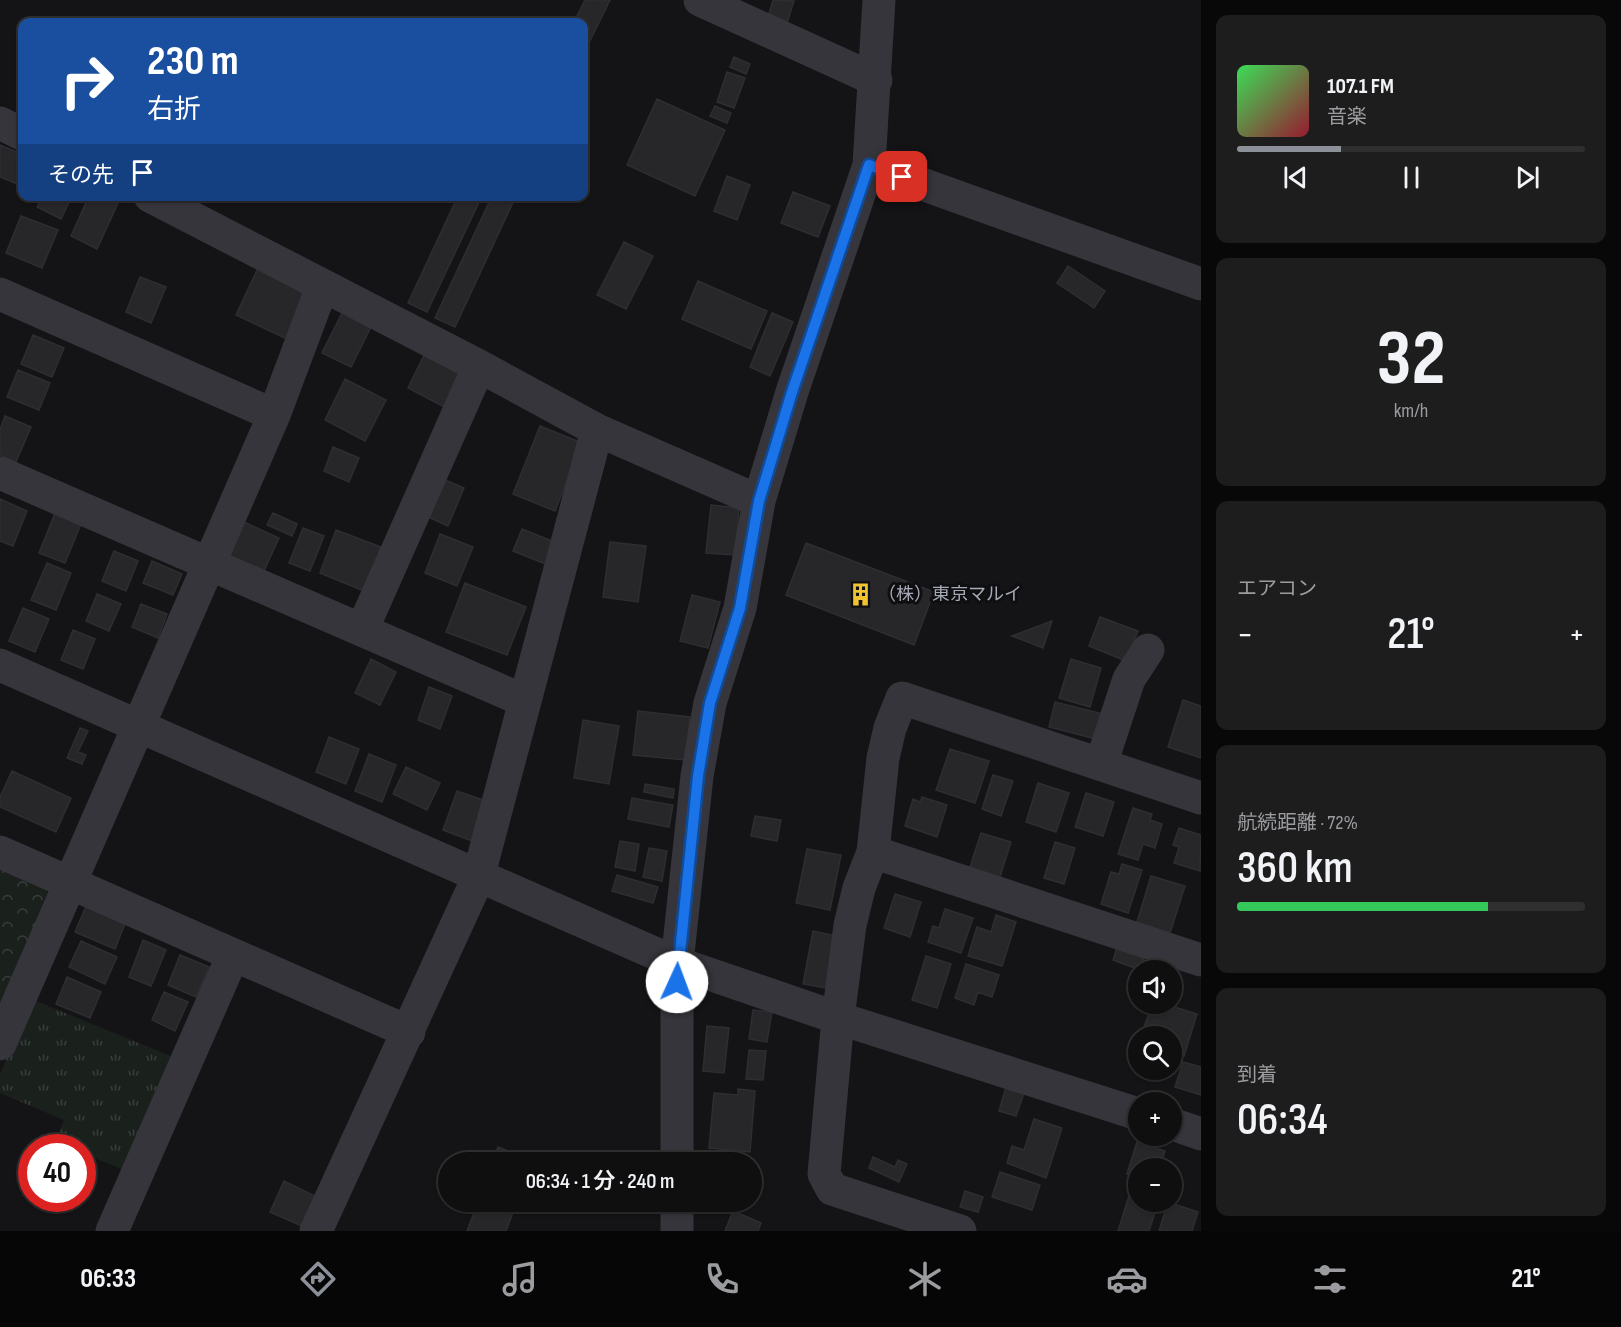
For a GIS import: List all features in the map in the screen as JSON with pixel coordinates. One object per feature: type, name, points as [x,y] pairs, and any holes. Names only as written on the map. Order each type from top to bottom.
[{"type":"street","points":[[700,0],[752,11],[876,80]]},
{"type":"street","points":[[677,1152],[677,963],[698,776],[710,703],[740,608],[759,501],[792,392],[869,165],[876,80],[879,0]]},
{"type":"street","points":[[0,123],[18,132]]},
{"type":"street","points":[[869,165],[1201,284]]},
{"type":"street","points":[[159,201],[322,287],[479,366],[597,430],[759,501]]},
{"type":"street","points":[[2,1036],[210,564],[274,414],[322,287]]},
{"type":"street","points":[[0,294],[274,414]]},
{"type":"street","points":[[362,630],[479,366]]},
{"type":"street","points":[[316,1231],[478,878],[597,430]]},
{"type":"street","points":[[0,473],[525,701]]},
{"type":"street","points":[[1101,764],[1129,679],[1148,650]]},
{"type":"street","points":[[0,665],[478,878],[677,963],[838,1018],[1128,1111]]},
{"type":"street","points":[[960,1231],[832,1189],[824,1174],[838,1018],[850,925],[859,888],[873,852],[883,758],[890,728],[902,699],[1201,798]]},
{"type":"street","points":[[0,852],[409,1032]]},
{"type":"street","points":[[873,852],[1201,960]]},
{"type":"street","points":[[112,1231],[233,954]]},
{"type":"street","points":[[1182,1127],[1201,1134]]},
{"type":"street","points":[[677,1212],[677,1231]]},
{"type":"green space","points":[[0,864],[42,882],[51,899],[0,1013]]},
{"type":"green space","points":[[31,999],[173,1057],[126,1171],[96,1158],[96,1134],[58,1134],[64,1120],[0,1093],[0,1074]]},
{"type":"building","points":[[585,0],[610,0],[588,45],[588,18],[576,18]]},
{"type":"building","points":[[773,0],[794,1],[787,23],[768,17]]},
{"type":"building","points":[[734,57],[750,64],[746,74],[730,67]]},
{"type":"building","points":[[727,72],[745,78],[734,108],[717,102]]},
{"type":"building","points":[[657,99],[725,130],[695,196],[627,165]]},
{"type":"building","points":[[715,106],[731,113],[727,123],[710,116]]},
{"type":"building","points":[[0,145],[18,153],[18,184],[0,177]]},
{"type":"building","points":[[727,176],[750,185],[737,220],[714,211]]},
{"type":"building","points":[[793,192],[830,206],[818,237],[781,223]]},
{"type":"building","points":[[40,201],[70,201],[61,219],[37,207]]},
{"type":"building","points":[[87,201],[118,203],[97,249],[71,236]]},
{"type":"building","points":[[456,201],[480,201],[427,312],[408,303]]},
{"type":"building","points":[[490,201],[514,201],[455,327],[435,318]]},
{"type":"building","points":[[21,216],[58,230],[42,268],[6,253]]},
{"type":"building","points":[[624,242],[653,256],[626,309],[597,295]]},
{"type":"building","points":[[1068,266],[1105,291],[1094,308],[1057,283]]},
{"type":"building","points":[[258,268],[313,294],[291,341],[236,315]]},
{"type":"building","points":[[140,277],[166,287],[151,323],[126,312]]},
{"type":"building","points":[[698,281],[767,311],[751,349],[682,319]]},
{"type":"building","points":[[343,311],[372,325],[351,367],[322,353]]},
{"type":"building","points":[[772,313],[793,322],[770,376],[750,367]]},
{"type":"building","points":[[33,335],[64,348],[52,377],[21,364]]},
{"type":"building","points":[[428,347],[469,368],[448,409],[408,388]]},
{"type":"building","points":[[18,370],[50,383],[39,410],[7,397]]},
{"type":"building","points":[[345,379],[386,400],[365,441],[325,420]]},
{"type":"building","points":[[5,416],[31,427],[16,462],[0,455],[0,430]]},
{"type":"building","points":[[540,426],[582,443],[555,511],[513,494]]},
{"type":"building","points":[[333,447],[359,458],[349,482],[324,471]]},
{"type":"building","points":[[445,480],[464,488],[448,526],[428,517]]},
{"type":"building","points":[[0,499],[27,511],[13,546],[0,541]]},
{"type":"building","points":[[711,505],[739,508],[735,555],[706,553]]},
{"type":"building","points":[[55,513],[81,524],[65,563],[39,553]]},
{"type":"building","points":[[273,513],[297,524],[292,536],[267,525]]},
{"type":"building","points":[[244,522],[279,538],[263,573],[228,557]]},
{"type":"building","points":[[303,528],[324,536],[310,571],[289,563]]},
{"type":"building","points":[[522,529],[557,543],[548,565],[513,551]]},
{"type":"building","points":[[336,530],[381,547],[364,591],[320,573]]},
{"type":"building","points":[[440,534],[473,547],[457,586],[425,573]]},
{"type":"building","points":[[610,542],[646,546],[638,602],[603,597]]},
{"type":"building","name":"（株）東京マルイ","points":[[806,543],[934,592],[914,645],[786,595]]},
{"type":"building","points":[[114,551],[138,561],[126,591],[102,581]]},
{"type":"building","points":[[152,561],[182,574],[173,595],[143,583]]},
{"type":"building","points":[[47,563],[71,573],[56,610],[31,600]]},
{"type":"building","points":[[465,583],[526,607],[507,655],[446,632]]},
{"type":"building","points":[[97,594],[121,604],[109,631],[86,621]]},
{"type":"building","points":[[692,595],[720,602],[708,648],[680,641]]},
{"type":"building","points":[[141,604],[167,614],[158,638],[132,627]]},
{"type":"building","points":[[23,608],[49,619],[35,652],[9,641]]},
{"type":"building","points":[[1100,617],[1138,631],[1126,661],[1089,646]]},
{"type":"building","points":[[1052,621],[1043,648],[1012,636]]},
{"type":"building","points":[[73,630],[95,639],[83,669],[61,660]]},
{"type":"building","points":[[371,659],[396,672],[380,705],[355,693]]},
{"type":"building","points":[[1071,659],[1101,668],[1090,707],[1059,698]]},
{"type":"building","points":[[429,687],[452,696],[440,729],[418,720]]},
{"type":"building","points":[[1183,700],[1201,706],[1201,758],[1168,747]]},
{"type":"building","points":[[1055,702],[1103,714],[1096,739],[1049,727]]},
{"type":"building","points":[[638,711],[690,717],[685,760],[633,755]]},
{"type":"building","points":[[583,720],[619,726],[609,784],[574,778]]},
{"type":"building","points":[[80,728],[88,731],[78,752],[86,755],[82,764],[67,758]]},
{"type":"building","points":[[329,737],[359,749],[346,784],[316,772]]},
{"type":"building","points":[[950,749],[989,761],[975,803],[936,790]]},
{"type":"building","points":[[369,754],[396,765],[382,802],[355,791]]},
{"type":"building","points":[[406,767],[440,783],[427,810],[393,794]]},
{"type":"building","points":[[12,771],[71,798],[56,832],[0,807],[0,797]]},
{"type":"building","points":[[993,775],[1013,781],[1001,816],[982,809]]},
{"type":"building","points":[[1038,783],[1069,793],[1056,832],[1026,822]]},
{"type":"building","points":[[645,784],[674,789],[673,798],[644,792]]},
{"type":"building","points":[[457,791],[486,801],[472,841],[443,830]]},
{"type":"building","points":[[1086,793],[1114,802],[1103,836],[1075,827]]},
{"type":"building","points":[[922,797],[947,805],[937,837],[905,826],[913,799],[920,802]]},
{"type":"building","points":[[632,798],[673,805],[669,827],[628,819]]},
{"type":"building","points":[[1133,808],[1152,814],[1150,820],[1162,824],[1155,848],[1143,844],[1138,860],[1118,854]]},
{"type":"building","points":[[755,816],[781,820],[777,841],[751,836]]},
{"type":"building","points":[[1179,828],[1201,835],[1200,871],[1174,863],[1179,847],[1173,845]]},
{"type":"building","points":[[981,833],[1011,842],[998,883],[968,873]]},
{"type":"building","points":[[620,841],[639,844],[635,871],[615,867]]},
{"type":"building","points":[[1055,842],[1075,848],[1064,884],[1044,878]]},
{"type":"building","points":[[649,848],[667,851],[662,881],[643,877]]},
{"type":"building","points":[[807,849],[841,855],[830,910],[796,903]]},
{"type":"building","points":[[1122,864],[1142,870],[1128,913],[1101,904],[1111,872],[1119,874]]},
{"type":"building","points":[[617,875],[658,887],[653,903],[612,891]]},
{"type":"building","points":[[1151,876],[1185,886],[1170,933],[1137,922]]},
{"type":"building","points":[[895,894],[921,902],[910,937],[884,928]]},
{"type":"building","points":[[87,904],[126,921],[115,949],[75,932]]},
{"type":"building","points":[[945,909],[973,918],[961,953],[928,942],[933,926],[939,928]]},
{"type":"building","points":[[996,915],[1016,922],[1002,966],[968,956],[977,927],[991,932]]},
{"type":"building","points":[[813,931],[841,937],[831,989],[803,984]]},
{"type":"building","points":[[143,940],[166,950],[151,986],[129,977]]},
{"type":"building","points":[[81,941],[117,957],[105,984],[69,967]]},
{"type":"building","points":[[1118,945],[1145,955],[1143,960],[1128,960],[1128,966],[1113,960]]},
{"type":"building","points":[[180,955],[209,967],[196,997],[168,985]]},
{"type":"building","points":[[926,956],[951,964],[937,1008],[912,1000]]},
{"type":"building","points":[[966,964],[999,975],[992,997],[978,992],[974,1005],[955,998]]},
{"type":"building","points":[[67,977],[101,992],[90,1018],[56,1004]]},
{"type":"building","points":[[164,992],[188,1002],[175,1031],[152,1020]]},
{"type":"building","points":[[1182,1009],[1197,1014],[1184,1056],[1182,1055],[1182,1026],[1144,1026],[1149,1014],[1182,1014]]},
{"type":"building","points":[[753,1010],[772,1012],[767,1042],[749,1039]]},
{"type":"building","points":[[707,1026],[729,1028],[724,1073],[703,1071]]},
{"type":"building","points":[[749,1050],[766,1051],[763,1080],[746,1079]]},
{"type":"building","points":[[1183,1062],[1201,1067],[1201,1095],[1175,1087],[1177,1080],[1182,1080]]},
{"type":"building","points":[[1006,1087],[1024,1093],[1016,1116],[999,1111]]},
{"type":"building","points":[[738,1089],[755,1091],[750,1152],[709,1148],[714,1093],[738,1095]]},
{"type":"building","points":[[1034,1119],[1062,1128],[1046,1178],[1007,1163],[1012,1146],[1024,1150]]},
{"type":"building","points":[[1136,1146],[1149,1146],[1165,1151],[1163,1158],[1132,1158]]},
{"type":"building","points":[[498,1147],[511,1152],[496,1152]]},
{"type":"building","points":[[873,1157],[895,1167],[898,1160],[907,1164],[899,1182],[869,1168]]},
{"type":"building","points":[[1000,1172],[1040,1185],[1032,1210],[992,1197]]},
{"type":"building","points":[[284,1181],[315,1196],[302,1226],[270,1212]]},
{"type":"building","points":[[965,1191],[983,1197],[978,1212],[960,1207]]},
{"type":"building","points":[[1128,1199],[1128,1212],[1155,1212],[1149,1231],[1118,1231]]},
{"type":"building","points":[[1182,1207],[1198,1212],[1192,1231],[1159,1231],[1165,1212],[1182,1212]]},
{"type":"building","points":[[474,1212],[513,1212],[506,1231],[467,1231]]},
{"type":"building","points":[[733,1212],[761,1223],[758,1231],[725,1231]]},
{"type":"place","name":"（株）東京マルイ","points":[[860,594]]},
{"type":"route","points":[[677,982],[678,949],[698,776],[710,703],[740,608],[759,501],[792,392],[832,280],[869,165],[902,177]]}]
